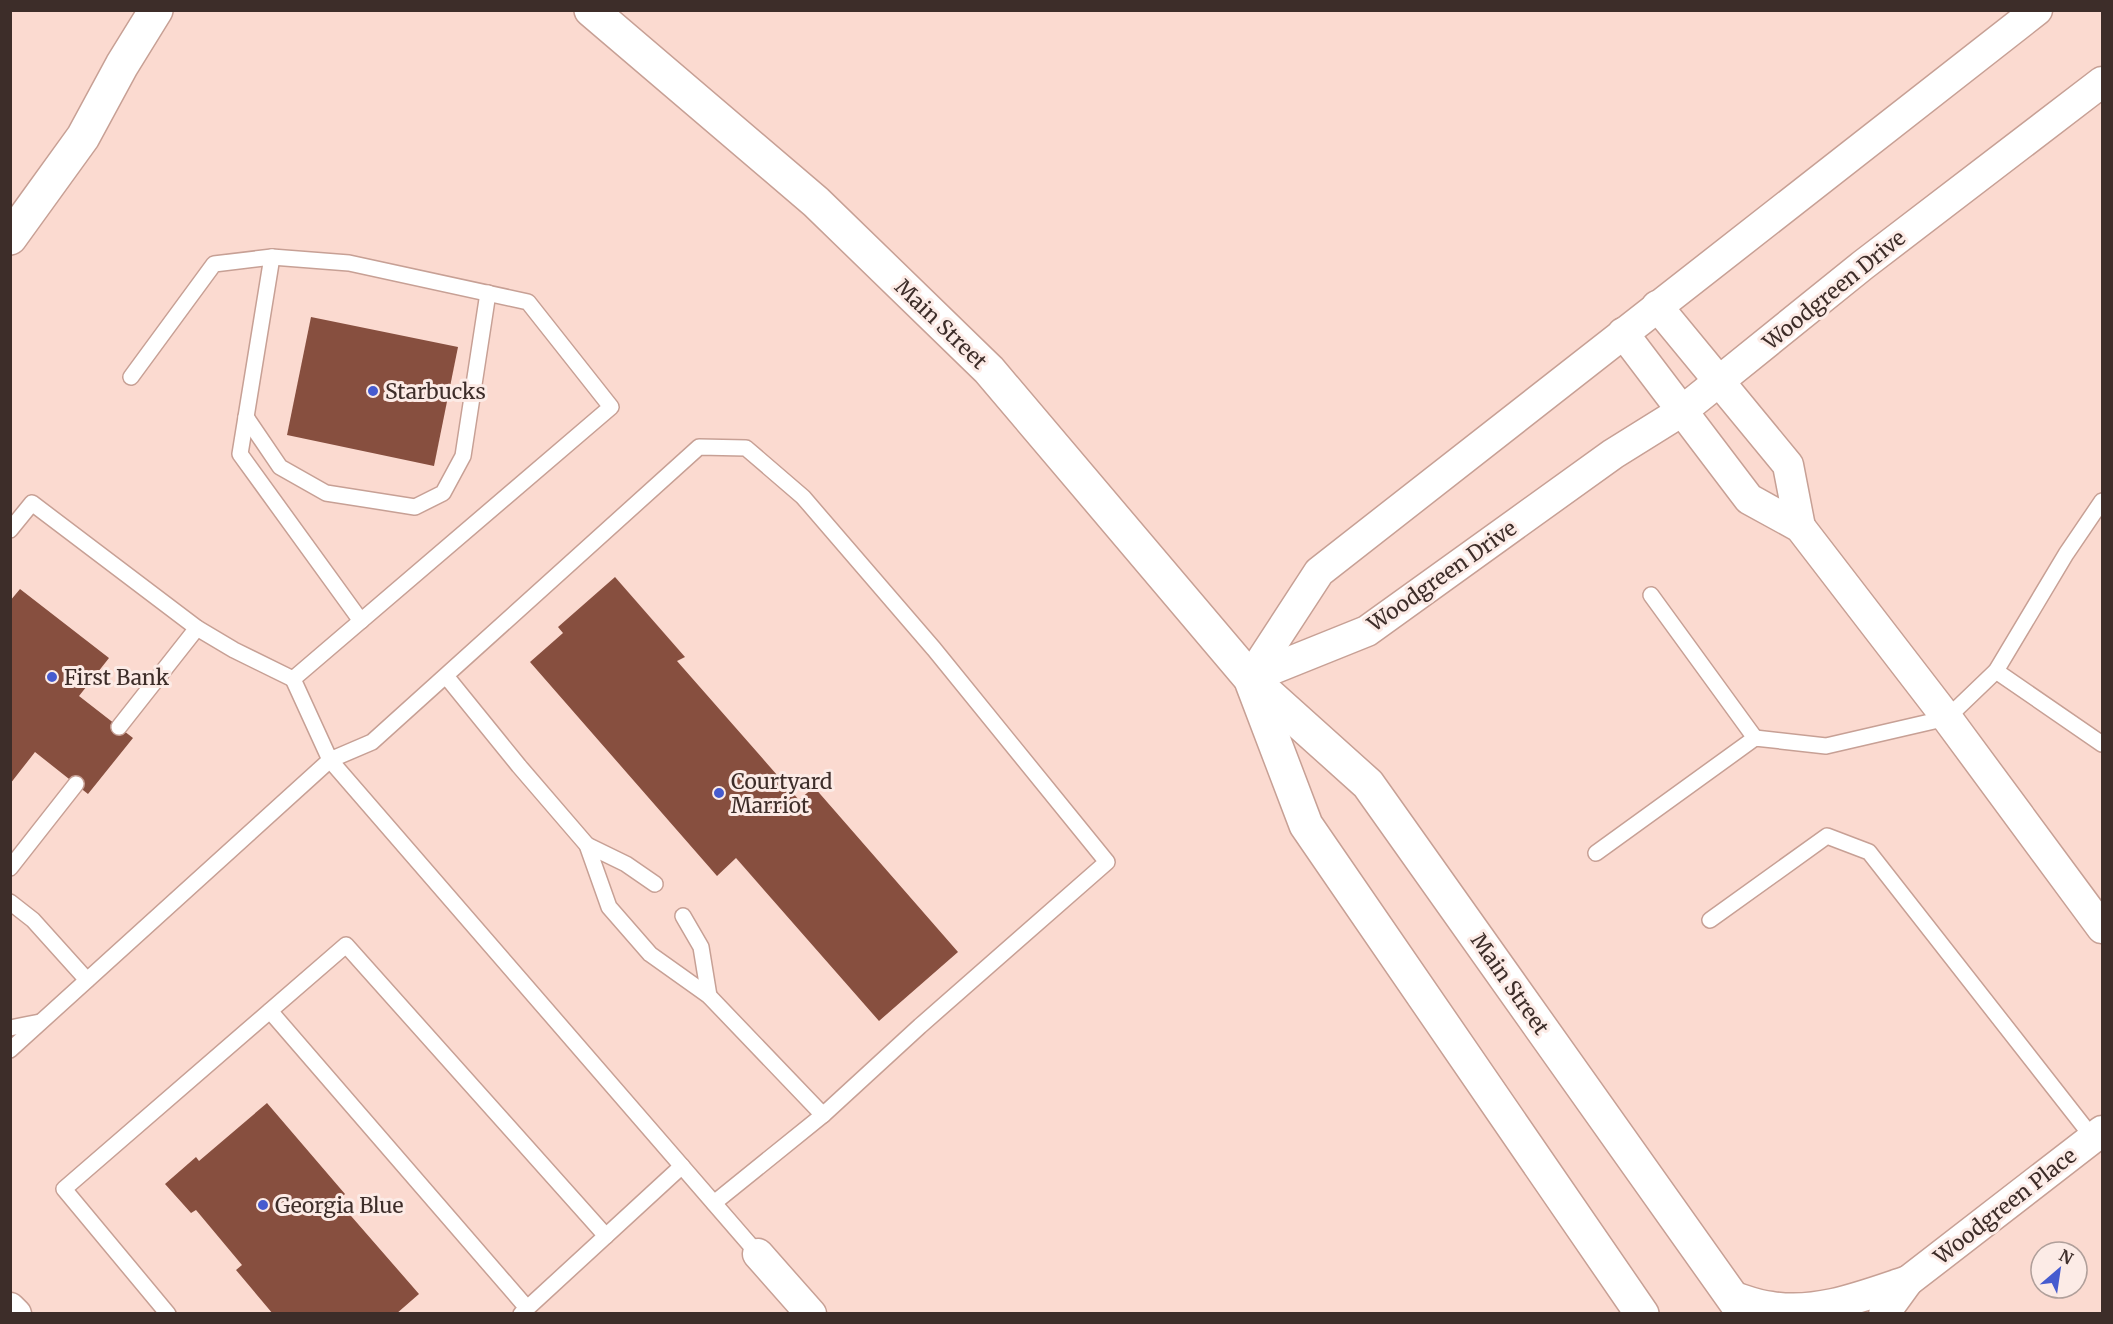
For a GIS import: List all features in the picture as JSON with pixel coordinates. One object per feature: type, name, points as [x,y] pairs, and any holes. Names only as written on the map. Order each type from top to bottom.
[{"type":"main road","points":[[10,238],[82,137],[156,10]]},
{"type":"main road","name":"Main Street","points":[[591,10],[816,202],[989,370],[1250,678],[1368,784],[1738,1305]]},
{"type":"main road","name":"Main Street","points":[[1250,678],[1306,825],[1641,1314]]},
{"type":"street","points":[[1250,678],[1319,572],[2037,10]]},
{"type":"street","name":"Woodgreen Drive","points":[[1250,678],[1367,631],[1613,454],[1682,411],[1863,265],[2103,82]]},
{"type":"street","points":[[1657,306],[1788,465],[1800,527]]},
{"type":"street","points":[[1623,333],[1749,499],[1800,527],[1947,718],[2103,928]]},
{"type":"street","name":"Woodgreen Place","points":[[1884,1314],[1908,1281],[2098,1134]]},
{"type":"street","points":[[758,1254],[811,1314]]},
{"type":"street","name":"Woodgreen Place","points":[[1738,1305],[1809,1309],[1844,1303],[1908,1281]]},
{"type":"street","points":[[10,1308],[16,1314]]},
{"type":"lane","points":[[272,257],[240,454],[361,621]]},
{"type":"lane","points":[[131,377],[214,264],[272,257],[349,263],[528,302],[611,407],[293,679]]},
{"type":"lane","points":[[246,417],[280,467],[326,493],[415,507],[443,493],[463,456],[488,293]]},
{"type":"lane","points":[[10,1050],[330,760],[372,742],[699,447],[746,447],[803,497],[934,649],[1107,862],[920,1026],[823,1115],[714,1203]]},
{"type":"lane","points":[[1596,853],[1755,738],[1826,746],[1947,718],[1996,671],[2066,554],[2103,501]]},
{"type":"lane","points":[[10,530],[32,503],[197,628],[234,650],[293,679],[330,760],[758,1254]]},
{"type":"lane","points":[[1651,595],[1755,738]]},
{"type":"lane","points":[[119,727],[197,628]]},
{"type":"lane","points":[[1996,671],[2103,744]]},
{"type":"lane","points":[[446,676],[587,845],[609,907],[650,954],[709,996],[823,1115]]},
{"type":"lane","points":[[10,868],[76,784]]},
{"type":"lane","points":[[1710,920],[1827,836],[1869,852],[2098,1134]]},
{"type":"lane","points":[[587,845],[626,864],[655,884]]},
{"type":"lane","points":[[10,902],[33,920],[87,980]]},
{"type":"lane","points":[[683,916],[700,947],[709,996]]},
{"type":"lane","points":[[168,1314],[64,1189],[346,945],[606,1236]]},
{"type":"lane","points":[[270,1011],[524,1311],[682,1166]]},
{"type":"lane","points":[[10,1028],[43,1022]]},
{"type":"building","name":"Starbucks","points":[[311,317],[458,347],[434,466],[287,435]]},
{"type":"building","name":"Courtyard Marriot","points":[[615,577],[685,657],[677,661],[799,800],[814,787],[958,952],[879,1021],[736,858],[717,876],[530,662],[563,633],[558,627]]},
{"type":"building","name":"First Bank","points":[[20,589],[109,658],[79,696],[133,738],[88,794],[35,752],[10,784],[10,601]]},
{"type":"building","name":"Georgia Blue","points":[[267,1103],[345,1194],[338,1201],[419,1294],[396,1314],[273,1314],[236,1270],[242,1265],[196,1210],[191,1213],[165,1184],[196,1157],[199,1161]]},
{"type":"place","name":"Starbucks","points":[[373,391]]},
{"type":"place","name":"First Bank","points":[[52,677]]},
{"type":"place","name":"Courtyard Marriot","points":[[719,793]]},
{"type":"place","name":"Georgia Blue","points":[[263,1205]]}]
